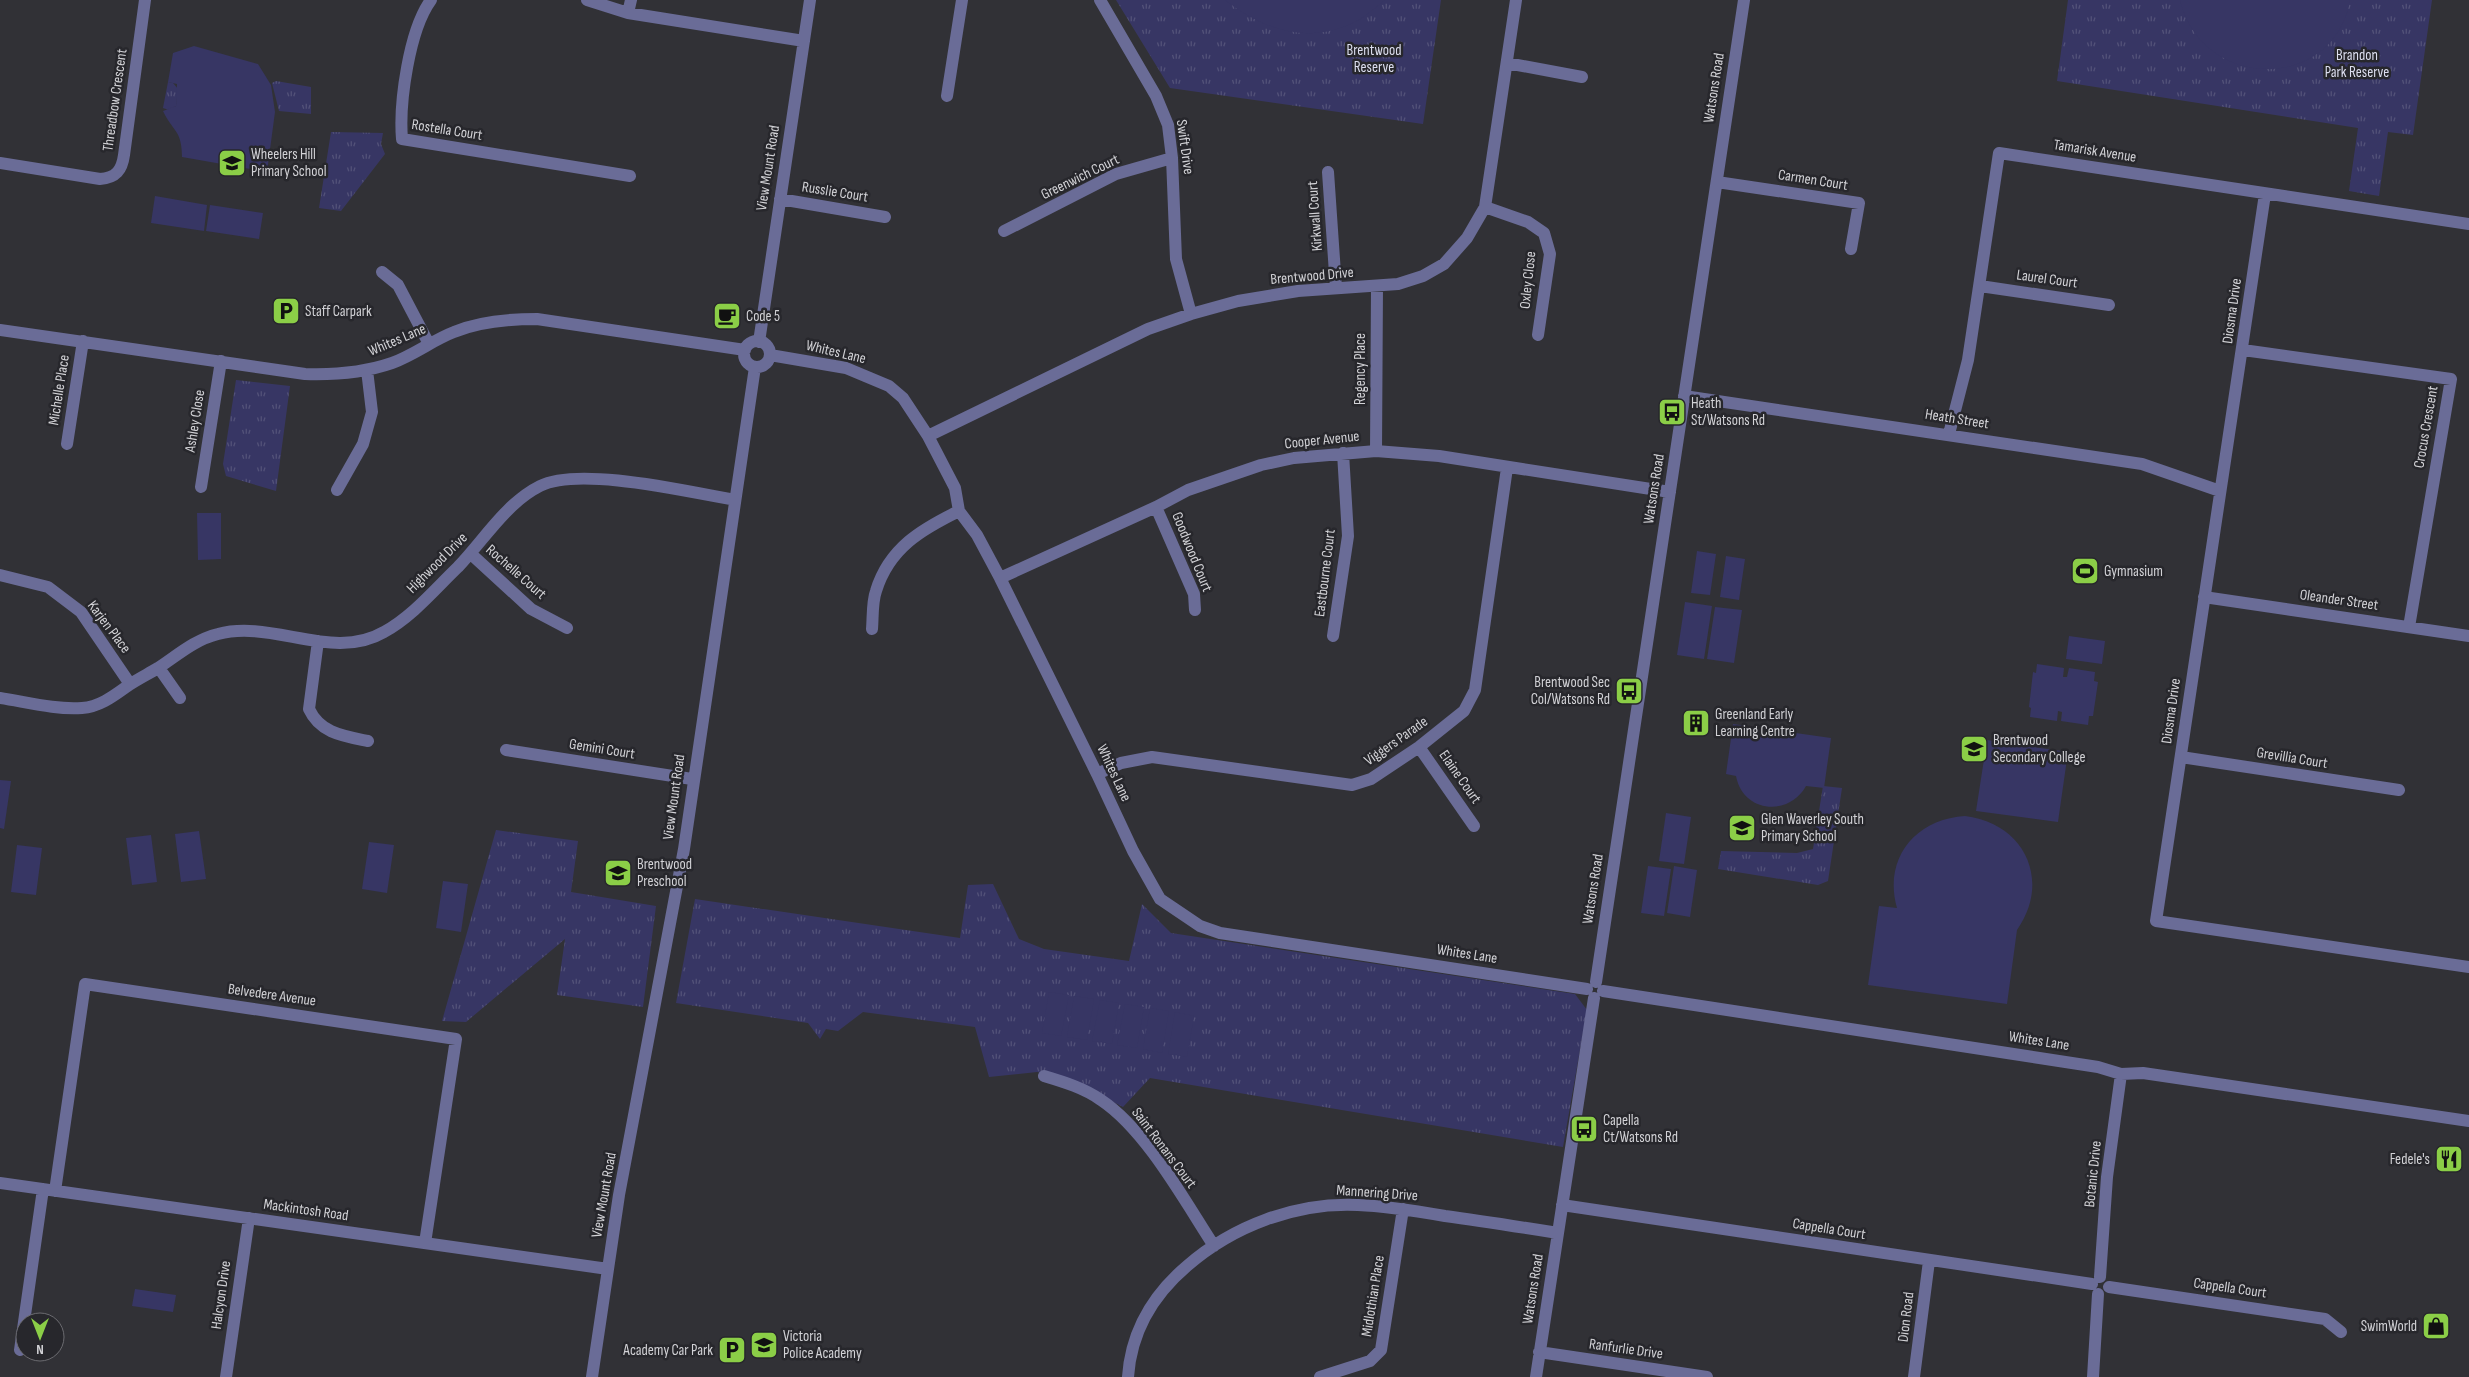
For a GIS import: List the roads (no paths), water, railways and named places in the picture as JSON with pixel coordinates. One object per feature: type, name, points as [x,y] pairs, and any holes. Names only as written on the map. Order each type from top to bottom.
[{"type":"street","name":"Threadbow Crescent","points":[[0,163],[100,179],[118,174],[124,155],[145,0]]},
{"type":"street","name":"Rostella Court","points":[[431,0],[419,22],[410,58],[401,124],[402,140],[630,176]]},
{"type":"street","points":[[587,0],[628,13],[804,41]]},
{"type":"street","points":[[628,13],[631,0]]},
{"type":"street","name":"View Mount Road","points":[[759,342],[810,0]]},
{"type":"street","points":[[947,96],[962,0]]},
{"type":"street","name":"Swift Drive","points":[[1100,0],[1156,96],[1168,126],[1172,158],[1176,259],[1191,314]]},
{"type":"street","name":"Brentwood Drive","points":[[928,436],[1148,329],[1191,314],[1270,295],[1398,284],[1423,276],[1444,264],[1467,238],[1485,207],[1516,0]]},
{"type":"street","name":"Watsons Road","points":[[1536,1377],[1744,0]]},
{"type":"street","points":[[1507,63],[1582,77]]},
{"type":"street","name":"Tamarisk Avenue","points":[[1949,434],[1968,360],[1999,153],[2469,224]]},
{"type":"street","name":"Greenwich Court","points":[[1004,231],[1116,174],[1172,158]]},
{"type":"street","name":"Kirkwall Court","points":[[1328,172],[1336,288]]},
{"type":"street","name":"Carmen Court","points":[[1717,182],[1858,203],[1851,250]]},
{"type":"street","name":"Diosma Drive","points":[[2265,194],[2156,921],[2469,967]]},
{"type":"street","name":"Russlie Court","points":[[780,199],[885,216]]},
{"type":"street","name":"Oxley Close","points":[[1485,207],[1528,222],[1544,232],[1550,254],[1538,336]]},
{"type":"street","points":[[382,272],[398,285],[429,344]]},
{"type":"street","name":"Laurel Court","points":[[1980,286],[2109,304]]},
{"type":"street","name":"Regency Place","points":[[1376,451],[1377,287]]},
{"type":"street","name":"Whites Lane","points":[[0,330],[304,374],[332,375],[367,370],[394,362],[454,332],[476,325],[516,319],[537,320],[745,350]]},
{"type":"street","name":"Michelle Place","points":[[67,444],[83,341]]},
{"type":"street","points":[[759,342],[766,345],[770,355],[765,364],[755,367],[746,360],[745,350],[751,343],[759,342]]},
{"type":"street","name":"Crocus Crescent","points":[[2243,350],[2450,379],[2409,627]]},
{"type":"street","name":"Whites Lane","points":[[770,355],[846,368],[889,386],[903,398],[928,436],[955,488],[959,511],[977,535],[1000,578],[1133,851],[1160,899],[1200,926],[1220,933],[2098,1066],[2122,1074],[2143,1073],[2469,1121]]},
{"type":"street","name":"Ashley Close","points":[[201,487],[221,361]]},
{"type":"street","name":"View Mount Road","points":[[592,1377],[619,1195],[675,901],[755,367]]},
{"type":"street","points":[[337,490],[363,444],[372,412],[367,370]]},
{"type":"street","name":"Heath Street","points":[[1684,396],[2142,464],[2220,490]]},
{"type":"street","name":"Cooper Avenue","points":[[1000,578],[1156,507],[1188,490],[1252,467],[1294,458],[1376,451],[1439,456],[1670,492]]},
{"type":"street","name":"Eastbourne Court","points":[[1333,636],[1348,536],[1343,453]]},
{"type":"street","name":"Viggers Parade","points":[[1097,774],[1121,763],[1152,757],[1352,785],[1371,778],[1419,747],[1464,711],[1475,690],[1507,468]]},
{"type":"street","name":"Highwood Drive","points":[[0,698],[82,708],[98,705],[159,668],[193,643],[219,633],[250,630],[340,643],[382,634],[405,617],[471,554],[510,508],[540,485],[562,480],[605,479],[735,500]]},
{"type":"street","name":"Goodwood Court","points":[[1156,507],[1194,594],[1195,610]]},
{"type":"street","points":[[872,629],[875,592],[893,556],[922,530],[959,511]]},
{"type":"street","name":"Rochelle Court","points":[[471,554],[531,609],[567,628]]},
{"type":"street","name":"Karjen Place","points":[[0,575],[48,587],[81,612],[130,684]]},
{"type":"street","name":"Oleander Street","points":[[2204,597],[2469,636]]},
{"type":"street","points":[[318,641],[308,709],[324,730],[368,741]]},
{"type":"street","points":[[159,668],[180,698]]},
{"type":"street","name":"Elaine Court","points":[[1419,747],[1474,826]]},
{"type":"street","name":"Gemini Court","points":[[506,750],[692,779]]},
{"type":"street","name":"Grevillia Court","points":[[2181,757],[2398,790]]},
{"type":"street","name":"Belvedere Avenue","points":[[49,1190],[85,984],[456,1038],[425,1243]]},
{"type":"street","name":"Botanic Drive","points":[[2093,1377],[2107,1177],[2122,1074]]},
{"type":"street","name":"Saint Ronans Court","points":[[1044,1076],[1080,1088],[1101,1100],[1128,1122],[1214,1246]]},
{"type":"street","name":"Mackintosh Road","points":[[0,1183],[608,1269]]},
{"type":"street","points":[[27,1312],[49,1190]]},
{"type":"street","name":"Mannering Drive","points":[[1128,1377],[1134,1340],[1150,1306],[1178,1274],[1214,1246],[1262,1221],[1316,1206],[1358,1204],[1403,1209],[1558,1233]]},
{"type":"street","name":"Cappella Court","points":[[1562,1205],[1929,1261],[2325,1318],[2340,1332]]},
{"type":"street","name":"Midlothian Place","points":[[1320,1377],[1370,1361],[1381,1350],[1403,1209]]},
{"type":"street","name":"Halcyon Drive","points":[[226,1377],[249,1218]]},
{"type":"street","name":"Dion Road","points":[[1914,1377],[1929,1261]]},
{"type":"street","name":"Ranfurlie Drive","points":[[1539,1352],[1707,1377]]},
{"type":"place","name":"Wheelers Hill Primary School","points":[[232,163]]},
{"type":"place","name":"Staff Carpark","points":[[286,311]]},
{"type":"place","name":"Code 5","points":[[727,316]]},
{"type":"place","name":"Heath St/Watsons Rd","points":[[1672,412]]},
{"type":"place","name":"Gymnasium","points":[[2085,571]]},
{"type":"place","name":"Brentwood Sec Col/Watsons Rd","points":[[1629,691]]},
{"type":"place","name":"Greenland Early Learning Centre","points":[[1696,723]]},
{"type":"place","name":"Brentwood Secondary College","points":[[1974,749]]},
{"type":"place","name":"Glen Waverley South Primary School","points":[[1742,828]]},
{"type":"place","name":"Brentwood Preschool","points":[[618,873]]},
{"type":"place","name":"Capella Ct/Watsons Rd","points":[[1584,1129]]},
{"type":"place","name":"Fedele's","points":[[2449,1159]]},
{"type":"place","name":"SwimWorld","points":[[2436,1326]]},
{"type":"place","name":"Victoria Police Academy","points":[[764,1345]]},
{"type":"place","name":"Academy Car Park","points":[[732,1350]]},
{"type":"park label","name":"Brentwood Reserve","points":[[1374,58]]},
{"type":"park label","name":"Brandon Park Reserve","points":[[2357,64]]}]
